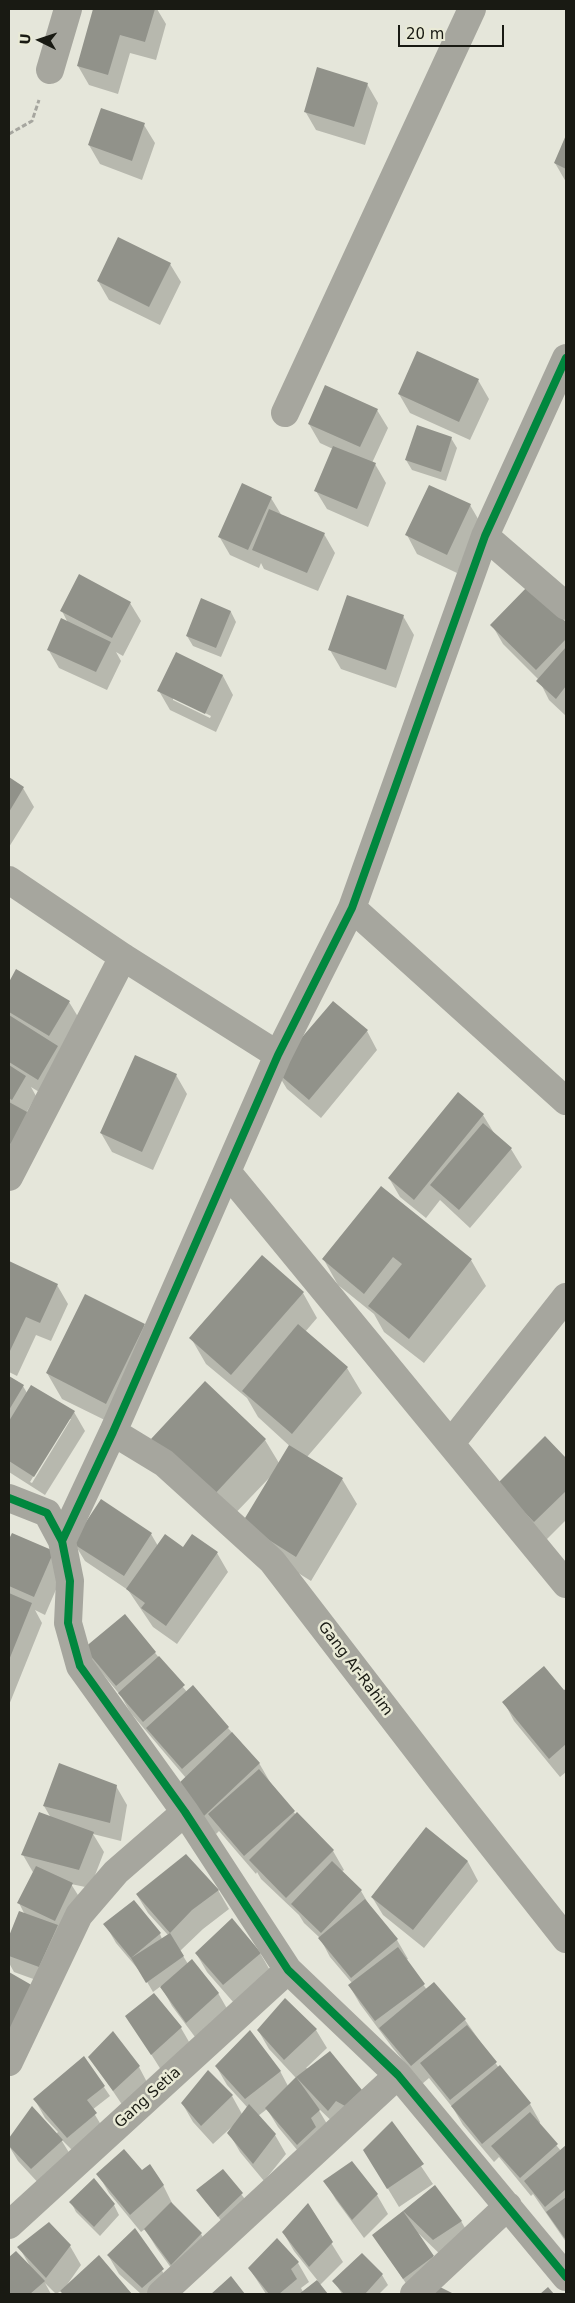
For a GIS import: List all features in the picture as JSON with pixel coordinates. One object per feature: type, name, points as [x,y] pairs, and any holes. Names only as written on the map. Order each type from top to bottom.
[{"type":"street","points":[[50,70],[68,9]]},
{"type":"street","points":[[285,413],[472,9]]},
{"type":"street","points":[[62,1541],[113,1432],[228,1173],[278,1055],[352,908],[485,536],[566,358]]},
{"type":"street","points":[[485,536],[566,606]]},
{"type":"street","points":[[9,880],[123,957],[278,1055]]},
{"type":"street","points":[[352,908],[566,1101]]},
{"type":"street","points":[[9,1177],[123,957]]},
{"type":"street","points":[[228,1173],[566,1584]]},
{"type":"street","points":[[451,1443],[566,1297]]},
{"type":"street","name":"Gang Ar-Rahim","points":[[113,1432],[164,1463],[272,1561],[566,1939]]},
{"type":"street","points":[[9,1498],[47,1513],[62,1541],[70,1581],[68,1623],[80,1666],[185,1812],[288,1970],[398,2075],[566,2277]]},
{"type":"street","points":[[9,2062],[79,1915],[116,1872],[185,1812]]},
{"type":"street","name":"Gang Setia","points":[[9,2225],[288,1970]]},
{"type":"street","points":[[161,2294],[398,2075]]},
{"type":"street","points":[[414,2294],[508,2206]]},
{"type":"path","points":[[9,134],[32,122],[50,70]]},
{"type":"building","points":[[93,9],[155,9],[145,42],[120,35],[108,75],[77,66]]},
{"type":"building","points":[[317,67],[368,83],[354,127],[304,112]]},
{"type":"building","points":[[101,108],[145,123],[132,161],[88,145]]},
{"type":"building","points":[[566,135],[566,169],[554,163]]},
{"type":"building","points":[[118,237],[171,263],[149,307],[97,281]]},
{"type":"building","points":[[417,351],[479,379],[459,422],[398,394]]},
{"type":"building","points":[[325,385],[378,409],[360,447],[308,424]]},
{"type":"building","points":[[417,425],[452,437],[441,472],[405,460]]},
{"type":"building","points":[[333,446],[376,463],[357,509],[314,491]]},
{"type":"building","points":[[242,483],[272,497],[248,550],[218,537]]},
{"type":"building","points":[[429,485],[471,504],[447,555],[405,535]]},
{"type":"building","points":[[269,509],[325,533],[307,573],[252,550]]},
{"type":"building","points":[[79,574],[131,602],[112,638],[60,611]]},
{"type":"building","points":[[529,585],[566,622],[566,639],[536,670],[490,625]]},
{"type":"building","points":[[347,595],[404,615],[386,670],[328,650]]},
{"type":"building","points":[[201,598],[231,611],[216,648],[186,636]]},
{"type":"building","points":[[61,618],[111,642],[96,672],[47,650]]},
{"type":"building","points":[[566,647],[566,686],[556,699],[536,681]]},
{"type":"building","points":[[176,652],[223,675],[205,714],[157,691]]},
{"type":"building","points":[[9,777],[24,787],[9,812]]},
{"type":"building","points":[[16,969],[70,1001],[49,1036],[9,1012],[9,982]]},
{"type":"building","points":[[333,1001],[368,1030],[309,1100],[274,1070]]},
{"type":"building","points":[[9,1015],[58,1046],[38,1080],[9,1062]]},
{"type":"building","points":[[135,1055],[177,1074],[142,1152],[100,1133]]},
{"type":"building","points":[[9,1065],[26,1076],[12,1100],[9,1098]]},
{"type":"building","points":[[458,1092],[484,1114],[414,1200],[388,1178]]},
{"type":"building","points":[[9,1102],[29,1113],[11,1144],[9,1143]]},
{"type":"building","points":[[483,1123],[512,1148],[459,1210],[430,1185]]},
{"type":"building","points":[[381,1186],[472,1259],[409,1339],[368,1306],[402,1264],[393,1257],[364,1294],[322,1259]]},
{"type":"building","points":[[262,1255],[304,1292],[231,1375],[189,1338]]},
{"type":"building","points":[[9,1261],[58,1284],[40,1323],[26,1317],[9,1353]]},
{"type":"building","points":[[85,1294],[145,1324],[106,1404],[46,1373]]},
{"type":"building","points":[[298,1324],[348,1367],[292,1434],[242,1391]]},
{"type":"building","points":[[9,1376],[24,1385],[9,1410]]},
{"type":"building","points":[[205,1381],[266,1439],[212,1497],[151,1439]]},
{"type":"building","points":[[31,1385],[75,1411],[34,1477],[9,1461],[9,1421]]},
{"type":"building","points":[[545,1436],[566,1458],[566,1491],[534,1522],[497,1484]]},
{"type":"building","points":[[289,1445],[343,1478],[296,1557],[242,1523]]},
{"type":"building","points":[[101,1499],[152,1533],[124,1576],[72,1543]]},
{"type":"building","points":[[12,1533],[54,1551],[34,1597],[9,1586],[9,1539]]},
{"type":"building","points":[[165,1534],[183,1547],[192,1534],[218,1552],[166,1626],[141,1608],[145,1603],[126,1589]]},
{"type":"building","points":[[9,1593],[32,1603],[9,1660]]},
{"type":"building","points":[[125,1614],[156,1652],[116,1686],[84,1648]]},
{"type":"building","points":[[159,1656],[185,1685],[143,1722],[118,1693]]},
{"type":"building","points":[[544,1666],[564,1690],[566,1689],[566,1744],[549,1759],[502,1702]]},
{"type":"building","points":[[193,1685],[229,1727],[182,1769],[146,1728]]},
{"type":"building","points":[[232,1732],[260,1763],[204,1816],[176,1786]]},
{"type":"building","points":[[59,1763],[117,1785],[110,1823],[43,1806]]},
{"type":"building","points":[[259,1769],[295,1811],[244,1856],[208,1814]]},
{"type":"building","points":[[39,1812],[94,1832],[79,1870],[21,1855]]},
{"type":"building","points":[[297,1812],[334,1850],[286,1898],[249,1860]]},
{"type":"building","points":[[426,1827],[468,1861],[413,1930],[371,1897]]},
{"type":"building","points":[[186,1854],[219,1890],[192,1910],[170,1933],[136,1894]]},
{"type":"building","points":[[332,1861],[362,1890],[321,1933],[291,1904]]},
{"type":"building","points":[[36,1866],[73,1883],[55,1921],[17,1903]]},
{"type":"building","points":[[365,1899],[398,1939],[351,1978],[318,1938]]},
{"type":"building","points":[[134,1900],[161,1933],[131,1958],[103,1924]]},
{"type":"building","points":[[19,1911],[58,1925],[39,1967],[9,1956],[9,1936]]},
{"type":"building","points":[[232,1918],[261,1953],[223,1985],[195,1953]]},
{"type":"building","points":[[170,1933],[184,1956],[146,1983],[131,1958]]},
{"type":"building","points":[[398,1947],[425,1984],[375,2021],[348,1985]]},
{"type":"building","points":[[192,1959],[219,1993],[186,2023],[160,1987]]},
{"type":"building","points":[[9,1972],[35,1987],[9,2037]]},
{"type":"building","points":[[434,1982],[466,2019],[411,2066],[379,2028]]},
{"type":"building","points":[[154,1993],[182,2027],[151,2055],[125,2016]]},
{"type":"building","points":[[285,1998],[317,2029],[284,2060],[257,2030]]},
{"type":"building","points":[[467,2025],[497,2062],[450,2100],[420,2063]]},
{"type":"building","points":[[250,2030],[281,2071],[245,2099],[215,2066]]},
{"type":"building","points":[[113,2031],[140,2066],[113,2091],[88,2057]]},
{"type":"building","points":[[330,2051],[362,2090],[345,2106],[336,2101],[328,2111],[296,2077]]},
{"type":"building","points":[[84,2056],[105,2086],[87,2100],[97,2113],[67,2138],[33,2099]]},
{"type":"building","points":[[500,2065],[531,2103],[482,2144],[451,2106]]},
{"type":"building","points":[[208,2070],[233,2095],[201,2126],[181,2103]]},
{"type":"building","points":[[296,2077],[320,2110],[311,2118],[316,2127],[297,2145],[265,2108]]},
{"type":"building","points":[[249,2104],[276,2134],[253,2164],[227,2133]]},
{"type":"building","points":[[32,2106],[63,2140],[31,2169],[9,2146],[9,2138]]},
{"type":"building","points":[[530,2112],[558,2144],[520,2178],[491,2146]]},
{"type":"building","points":[[392,2121],[424,2164],[387,2189],[363,2150]]},
{"type":"building","points":[[566,2145],[566,2189],[545,2207],[524,2181]]},
{"type":"building","points":[[124,2149],[142,2170],[150,2164],[164,2185],[130,2215],[96,2174]]},
{"type":"building","points":[[352,2161],[378,2194],[352,2220],[323,2181]]},
{"type":"building","points":[[223,2169],[243,2193],[218,2217],[196,2190]]},
{"type":"building","points":[[94,2178],[115,2204],[94,2227],[69,2202]]},
{"type":"building","points":[[435,2185],[462,2221],[433,2240],[403,2211]]},
{"type":"building","points":[[566,2197],[566,2240],[546,2212]]},
{"type":"building","points":[[171,2202],[202,2233],[171,2265],[144,2229]]},
{"type":"building","points":[[308,2203],[333,2242],[309,2267],[282,2232]]},
{"type":"building","points":[[403,2211],[434,2256],[403,2279],[372,2235]]},
{"type":"building","points":[[49,2222],[71,2245],[46,2278],[17,2247]]},
{"type":"building","points":[[135,2228],[164,2269],[142,2288],[107,2255]]},
{"type":"building","points":[[277,2238],[299,2262],[291,2269],[297,2279],[279,2294],[269,2294],[248,2268]]},
{"type":"building","points":[[16,2251],[45,2281],[30,2294],[9,2294],[9,2257]]},
{"type":"building","points":[[362,2253],[383,2274],[365,2294],[344,2294],[332,2281]]},
{"type":"building","points":[[99,2255],[132,2294],[63,2294],[60,2291]]},
{"type":"building","points":[[231,2276],[245,2294],[211,2294]]},
{"type":"building","points":[[317,2280],[328,2294],[299,2294]]},
{"type":"building","points":[[438,2286],[454,2294],[434,2294]]},
{"type":"building","points":[[548,2287],[554,2294],[540,2294]]},
{"type":"cycle path","points":[[62,1541],[113,1432],[278,1055],[352,908],[485,536],[566,358]]},
{"type":"cycle path","points":[[9,1498],[47,1513],[62,1541],[70,1581],[68,1623],[80,1666],[185,1812],[288,1970],[398,2075],[566,2277]]}]
